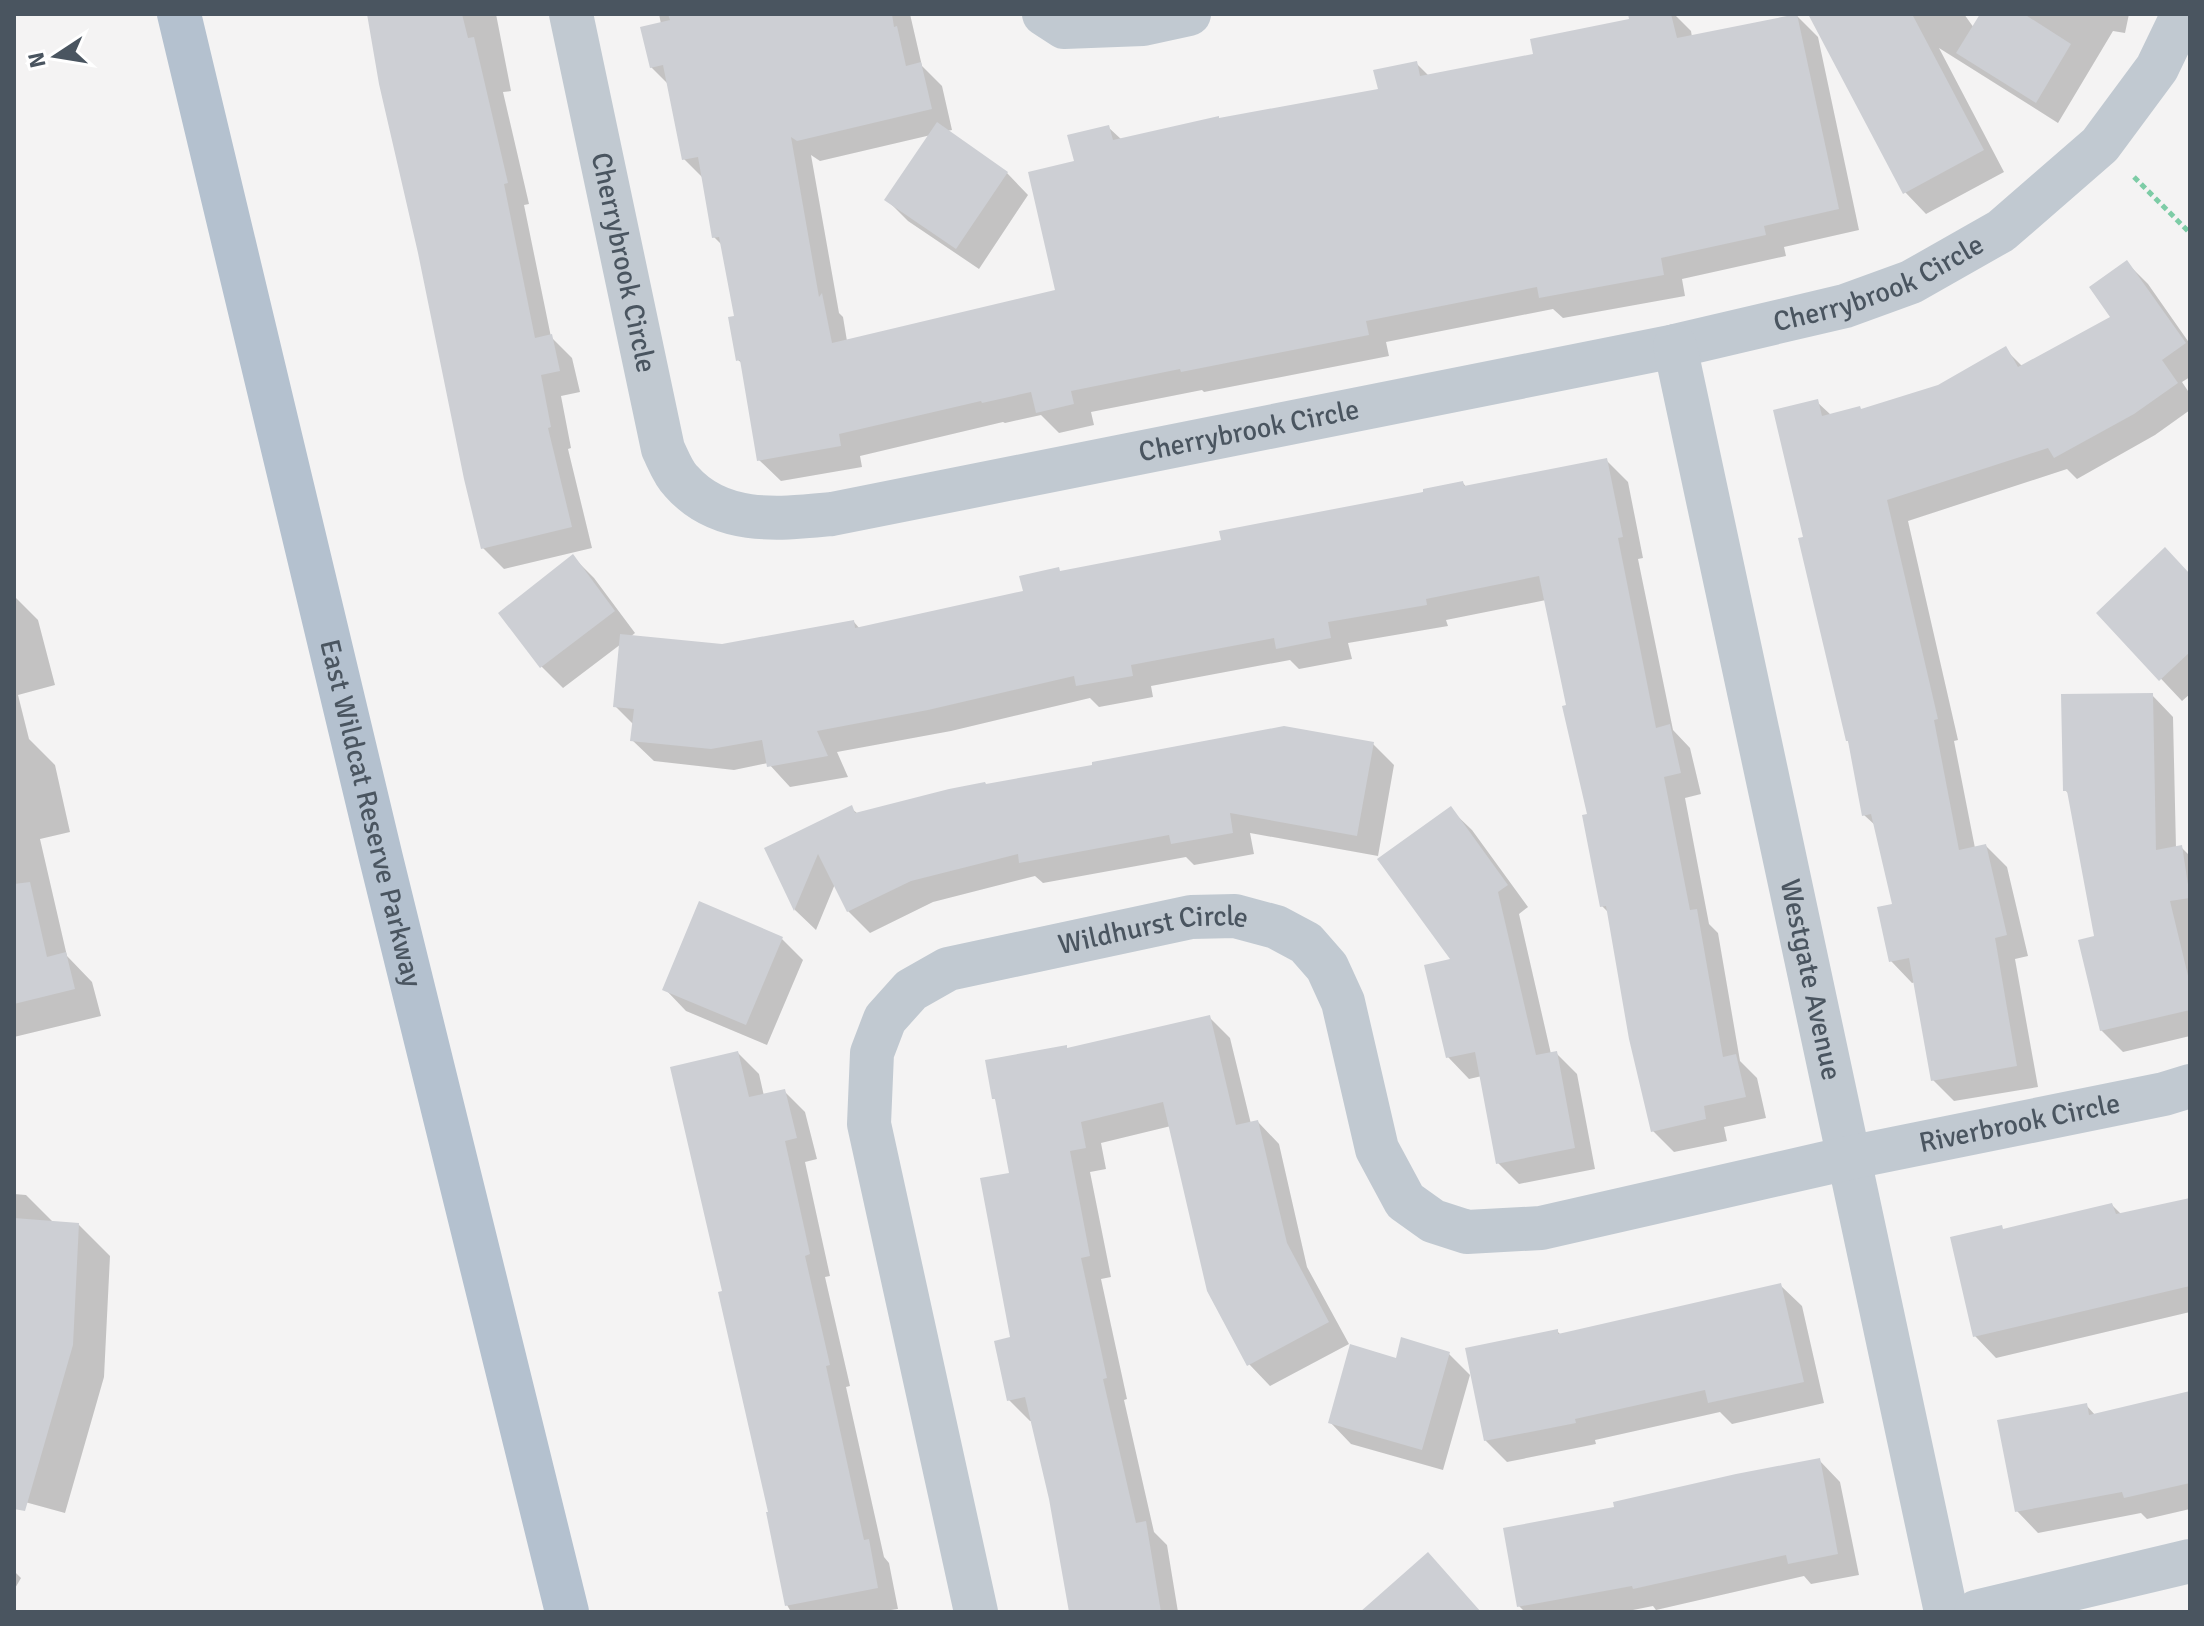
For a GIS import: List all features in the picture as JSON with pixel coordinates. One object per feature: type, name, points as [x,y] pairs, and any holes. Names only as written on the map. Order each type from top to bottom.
[{"type":"main road","name":"East Wildcat Reserve Parkway","points":[[179,14],[381,858],[567,1612]]},
{"type":"street","name":"Cherrybrook Circle","points":[[571,14],[663,449],[680,480],[706,502],[736,516],[778,519],[832,514],[1675,346],[1845,306],[1911,282],[2001,231],[2100,145],[2157,68],[2183,14]]},
{"type":"street","points":[[1044,14],[1064,27],[1143,24],[1189,14]]},
{"type":"street","name":"Westgate Avenue","points":[[1675,346],[1946,1612]]},
{"type":"street","name":"Wildhurst Circle","points":[[976,1612],[869,1124],[872,1053],[885,1019],[911,990],[948,969],[1191,917],[1235,916],[1276,927],[1306,943],[1327,967],[1343,1002],[1377,1149],[1405,1201],[1433,1221],[1467,1232],[1541,1228],[1848,1158]]},
{"type":"street","name":"Riverbrook Circle","points":[[1848,1158],[2164,1094],[2190,1086]]},
{"type":"street","points":[[1976,1612],[2190,1561]]},
{"type":"path","points":[[2100,145],[2190,233]]},
{"type":"building","points":[[367,14],[462,14],[468,38],[474,37],[508,183],[504,184],[535,338],[552,334],[560,371],[541,375],[551,427],[548,428],[572,527],[481,549],[379,84]]},
{"type":"building","points":[[668,14],[892,14],[906,66],[921,62],[932,109],[797,141],[791,137],[819,297],[822,293],[832,343],[1055,290],[1028,172],[1074,161],[1067,135],[1109,125],[1113,140],[1219,116],[1378,89],[1373,70],[1417,61],[1420,76],[1533,54],[1530,39],[1629,19],[1628,14],[1671,14],[1677,38],[1797,14],[1839,209],[1764,226],[1766,235],[1661,258],[1664,275],[1539,298],[1537,287],[1366,321],[1369,335],[1071,391],[1074,404],[1036,413],[1031,392],[839,434],[841,446],[757,461],[740,360],[736,361],[728,317],[734,316],[719,237],[712,238],[698,157],[682,160],[663,65],[650,68],[640,27],[670,20]]},
{"type":"building","points":[[1808,14],[1912,14],[1984,150],[1903,194]]},
{"type":"building","points":[[1980,14],[2024,14],[2071,44],[2036,103],[1956,53]]},
{"type":"building","points":[[937,122],[1008,172],[956,249],[884,200]]},
{"type":"building","points":[[2127,260],[2186,343],[2162,360],[2178,383],[2134,414],[2054,458],[2048,448],[1887,500],[1938,719],[1934,720],[1959,850],[1986,844],[2007,935],[1995,938],[2017,1066],[1931,1081],[1909,958],[1889,962],[1877,907],[1892,904],[1871,814],[1862,816],[1848,741],[1798,538],[1803,537],[1773,410],[1818,399],[1822,416],[1860,406],[1861,409],[1938,385],[2006,346],[2018,367],[2110,317],[2089,287]]},
{"type":"building","points":[[1607,458],[1623,537],[1618,538],[1656,728],[1670,724],[1681,773],[1664,777],[1690,910],[1697,909],[1723,1057],[1736,1054],[1746,1097],[1704,1106],[1706,1119],[1651,1132],[1629,1039],[1606,906],[1600,907],[1582,815],[1587,814],[1562,706],[1566,705],[1539,576],[1426,599],[1427,605],[1328,622],[1331,638],[1276,649],[1274,638],[1131,665],[1133,676],[1076,686],[1074,676],[928,710],[817,731],[828,756],[767,767],[762,740],[711,749],[630,741],[634,709],[613,707],[620,634],[722,644],[854,620],[855,628],[1023,591],[1019,576],[1221,540],[1219,531],[1423,492],[1423,489],[1463,481],[1464,486]]},
{"type":"building","points":[[2165,547],[2190,574],[2190,652],[2159,681],[2096,613]]},
{"type":"building","points":[[573,554],[615,611],[540,668],[498,613]]},
{"type":"building","points":[[2153,693],[2156,850],[2182,845],[2190,898],[2170,901],[2190,984],[2190,1010],[2100,1031],[2078,940],[2094,936],[2067,791],[2063,791],[2061,694]]},
{"type":"building","points":[[1284,726],[1374,742],[1357,836],[1230,813],[1233,833],[1171,844],[1169,835],[1019,863],[1018,854],[911,881],[847,912],[818,854],[794,911],[764,848],[852,805],[855,813],[949,789],[1092,765],[1092,762]]},
{"type":"building","points":[[1451,806],[1508,885],[1498,892],[1536,1055],[1557,1051],[1575,1148],[1496,1164],[1475,1052],[1446,1058],[1424,965],[1450,959],[1377,859]]},
{"type":"building","points":[[30,882],[47,957],[66,952],[75,989],[14,1004],[14,884]]},
{"type":"building","points":[[699,901],[783,937],[746,1025],[662,990]]},
{"type":"building","points":[[1210,1015],[1236,1125],[1258,1120],[1287,1243],[1329,1322],[1247,1366],[1207,1291],[1163,1102],[1081,1122],[1086,1148],[1070,1151],[1090,1256],[1081,1258],[1107,1378],[1103,1379],[1136,1523],[1146,1521],[1161,1612],[1069,1612],[1049,1499],[1025,1397],[1007,1401],[994,1341],[1010,1337],[980,1178],[1009,1173],[985,1060],[1067,1045],[1067,1048]]},
{"type":"building","points":[[738,1051],[749,1097],[785,1089],[797,1138],[785,1141],[810,1254],[805,1256],[864,1540],[869,1539],[878,1588],[785,1606],[768,1512],[718,1292],[722,1291],[670,1067]]},
{"type":"building","points":[[2190,1198],[2190,1286],[1973,1337],[1950,1237],[2002,1225],[2003,1229],[2112,1203],[2116,1214]]},
{"type":"building","points":[[14,1218],[79,1223],[73,1345],[25,1511],[14,1509]]},
{"type":"building","points":[[1781,1283],[1804,1382],[1708,1403],[1705,1390],[1575,1419],[1576,1423],[1484,1441],[1465,1348],[1558,1329],[1558,1334]]},
{"type":"building","points":[[1401,1337],[1450,1352],[1422,1450],[1328,1423],[1350,1344],[1396,1358]]},
{"type":"building","points":[[2190,1391],[2190,1483],[2124,1498],[2122,1492],[2015,1512],[1997,1420],[2087,1403],[2089,1415]]},
{"type":"building","points":[[1820,1458],[1838,1554],[1788,1564],[1786,1555],[1633,1589],[1632,1586],[1517,1607],[1503,1528],[1614,1507],[1613,1502]]},
{"type":"building","points":[[1428,1552],[1481,1612],[1360,1612]]}]
